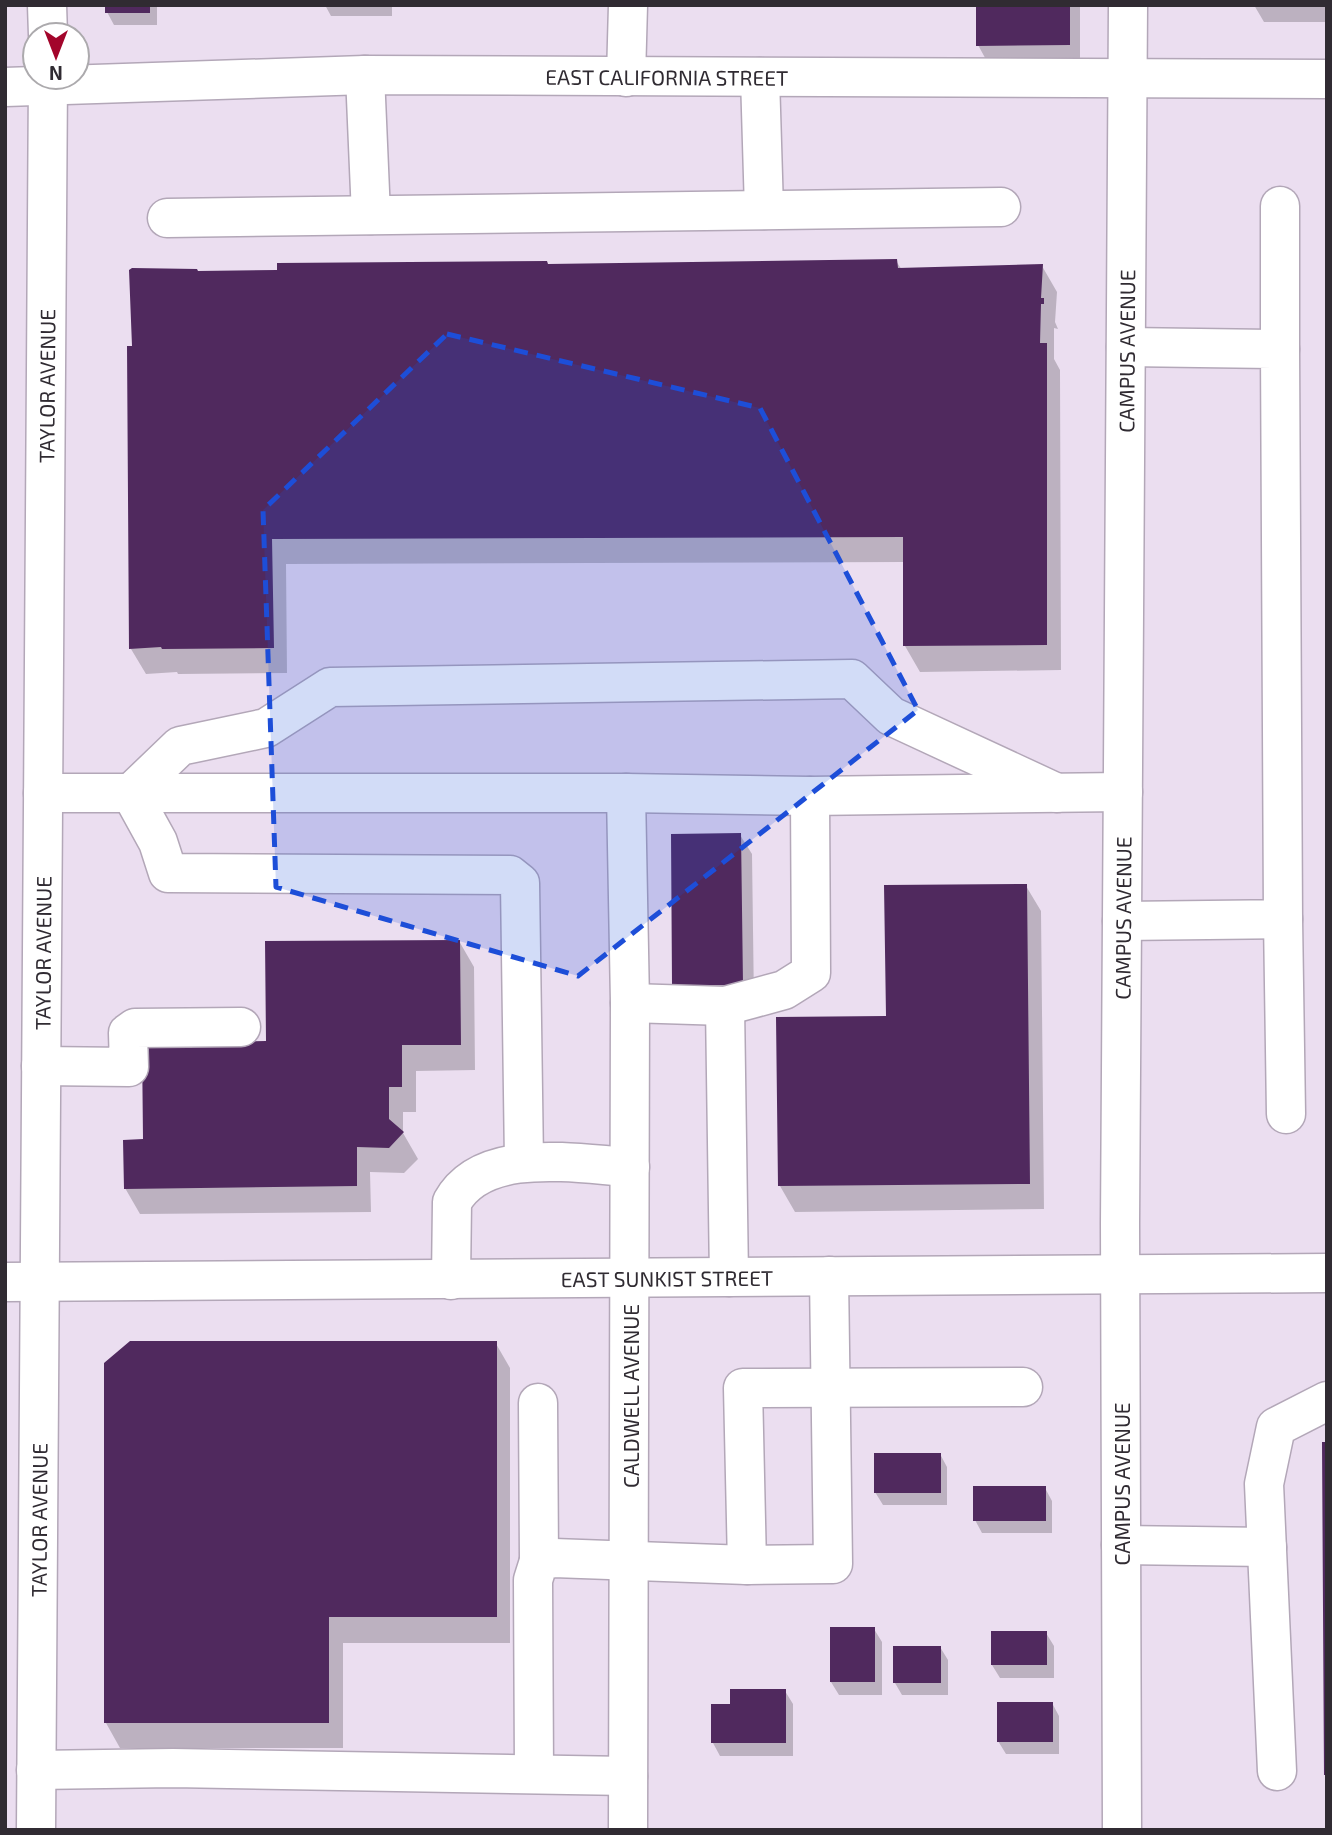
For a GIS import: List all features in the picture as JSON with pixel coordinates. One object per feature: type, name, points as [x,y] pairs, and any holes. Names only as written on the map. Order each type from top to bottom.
[{"type":"street","points":[[626,77],[628,5]]},
{"type":"street","name":"CAMPUS AVENUE","points":[[1122,1830],[1120,1273],[1128,5]]},
{"type":"street","points":[[365,75],[371,215]]},
{"type":"street","name":"EAST CALIFORNIA STREET","points":[[91,81],[365,75],[1327,79]]},
{"type":"street","points":[[760,77],[764,210]]},
{"type":"street","name":"TAYLOR AVENUE","points":[[36,1830],[23,1282],[41,1066],[48,91]]},
{"type":"street","points":[[1280,206],[1286,1114]]},
{"type":"street","points":[[167,218],[1001,207]]},
{"type":"street","points":[[1126,347],[1280,349]]},
{"type":"street","points":[[131,793],[180,746],[266,728],[330,687],[852,679],[891,716],[1057,793]]},
{"type":"street","points":[[43,793],[626,793],[810,796],[1123,792]]},
{"type":"street","points":[[131,793],[158,842],[168,873],[510,875],[520,883],[524,1162]]},
{"type":"street","name":"CALDWELL AVENUE","points":[[626,793],[630,1003],[628,1830]]},
{"type":"street","points":[[630,1003],[725,1006],[784,990],[811,973],[810,796]]},
{"type":"street","points":[[1122,921],[1283,919]]},
{"type":"street","points":[[725,1006],[729,1277]]},
{"type":"street","points":[[41,1066],[129,1067],[128,1033],[135,1028],[241,1027]]},
{"type":"street","points":[[451,1280],[452,1202],[457,1191],[480,1173],[524,1162],[630,1167]]},
{"type":"street","name":"EAST SUNKIST STREET","points":[[23,1282],[1327,1273]]},
{"type":"street","points":[[539,1561],[554,1558],[747,1565],[833,1564],[829,1276]]},
{"type":"street","points":[[747,1565],[743,1388],[1023,1387]]},
{"type":"street","points":[[1277,1771],[1264,1484],[1276,1427],[1327,1401]]},
{"type":"street","points":[[534,1773],[533,1580],[539,1561],[538,1403]]},
{"type":"street","points":[[1121,1545],[1267,1547]]},
{"type":"street","points":[[36,1770],[173,1768],[628,1776]]},
{"type":"street","points":[[612,1830],[628,1830]]},
{"type":"highlighted area","points":[[447,334],[760,408],[918,710],[578,976],[276,887],[263,510]]},
{"type":"building","points":[[105,5],[150,5],[150,13],[105,13]]},
{"type":"building","points":[[976,5],[1070,5],[1070,45],[976,46]]},
{"type":"building","points":[[897,259],[898,268],[1043,264],[1041,298],[1044,298],[1044,304],[1041,304],[1040,343],[1047,343],[1047,645],[903,646],[903,537],[272,539],[274,648],[129,649],[127,346],[132,346],[129,270],[132,268],[198,271],[277,270],[277,263],[547,261],[548,264]]},
{"type":"building","points":[[741,833],[743,985],[672,985],[671,834]]},
{"type":"building","points":[[1027,884],[1030,1184],[778,1186],[776,1017],[886,1016],[884,885]]},
{"type":"building","points":[[460,940],[461,1045],[402,1045],[402,1087],[389,1087],[389,1119],[404,1132],[389,1148],[357,1147],[357,1186],[124,1189],[123,1140],[143,1139],[142,1043],[266,1041],[265,941]]},
{"type":"building","points":[[130,1341],[497,1341],[497,1617],[329,1617],[329,1723],[104,1723],[104,1363]]},
{"type":"building","points":[[1322,1442],[1327,1442],[1327,1775],[1324,1775]]},
{"type":"building","points":[[874,1453],[941,1453],[941,1493],[874,1493]]},
{"type":"building","points":[[973,1486],[1046,1486],[1046,1521],[973,1521]]},
{"type":"building","points":[[830,1627],[875,1627],[875,1682],[830,1682]]},
{"type":"building","points":[[991,1631],[1047,1631],[1047,1665],[991,1665]]},
{"type":"building","points":[[893,1646],[941,1646],[941,1683],[893,1683]]},
{"type":"building","points":[[730,1689],[786,1689],[786,1743],[711,1743],[711,1704],[730,1704]]},
{"type":"building","points":[[997,1702],[1053,1702],[1053,1742],[997,1742]]}]
